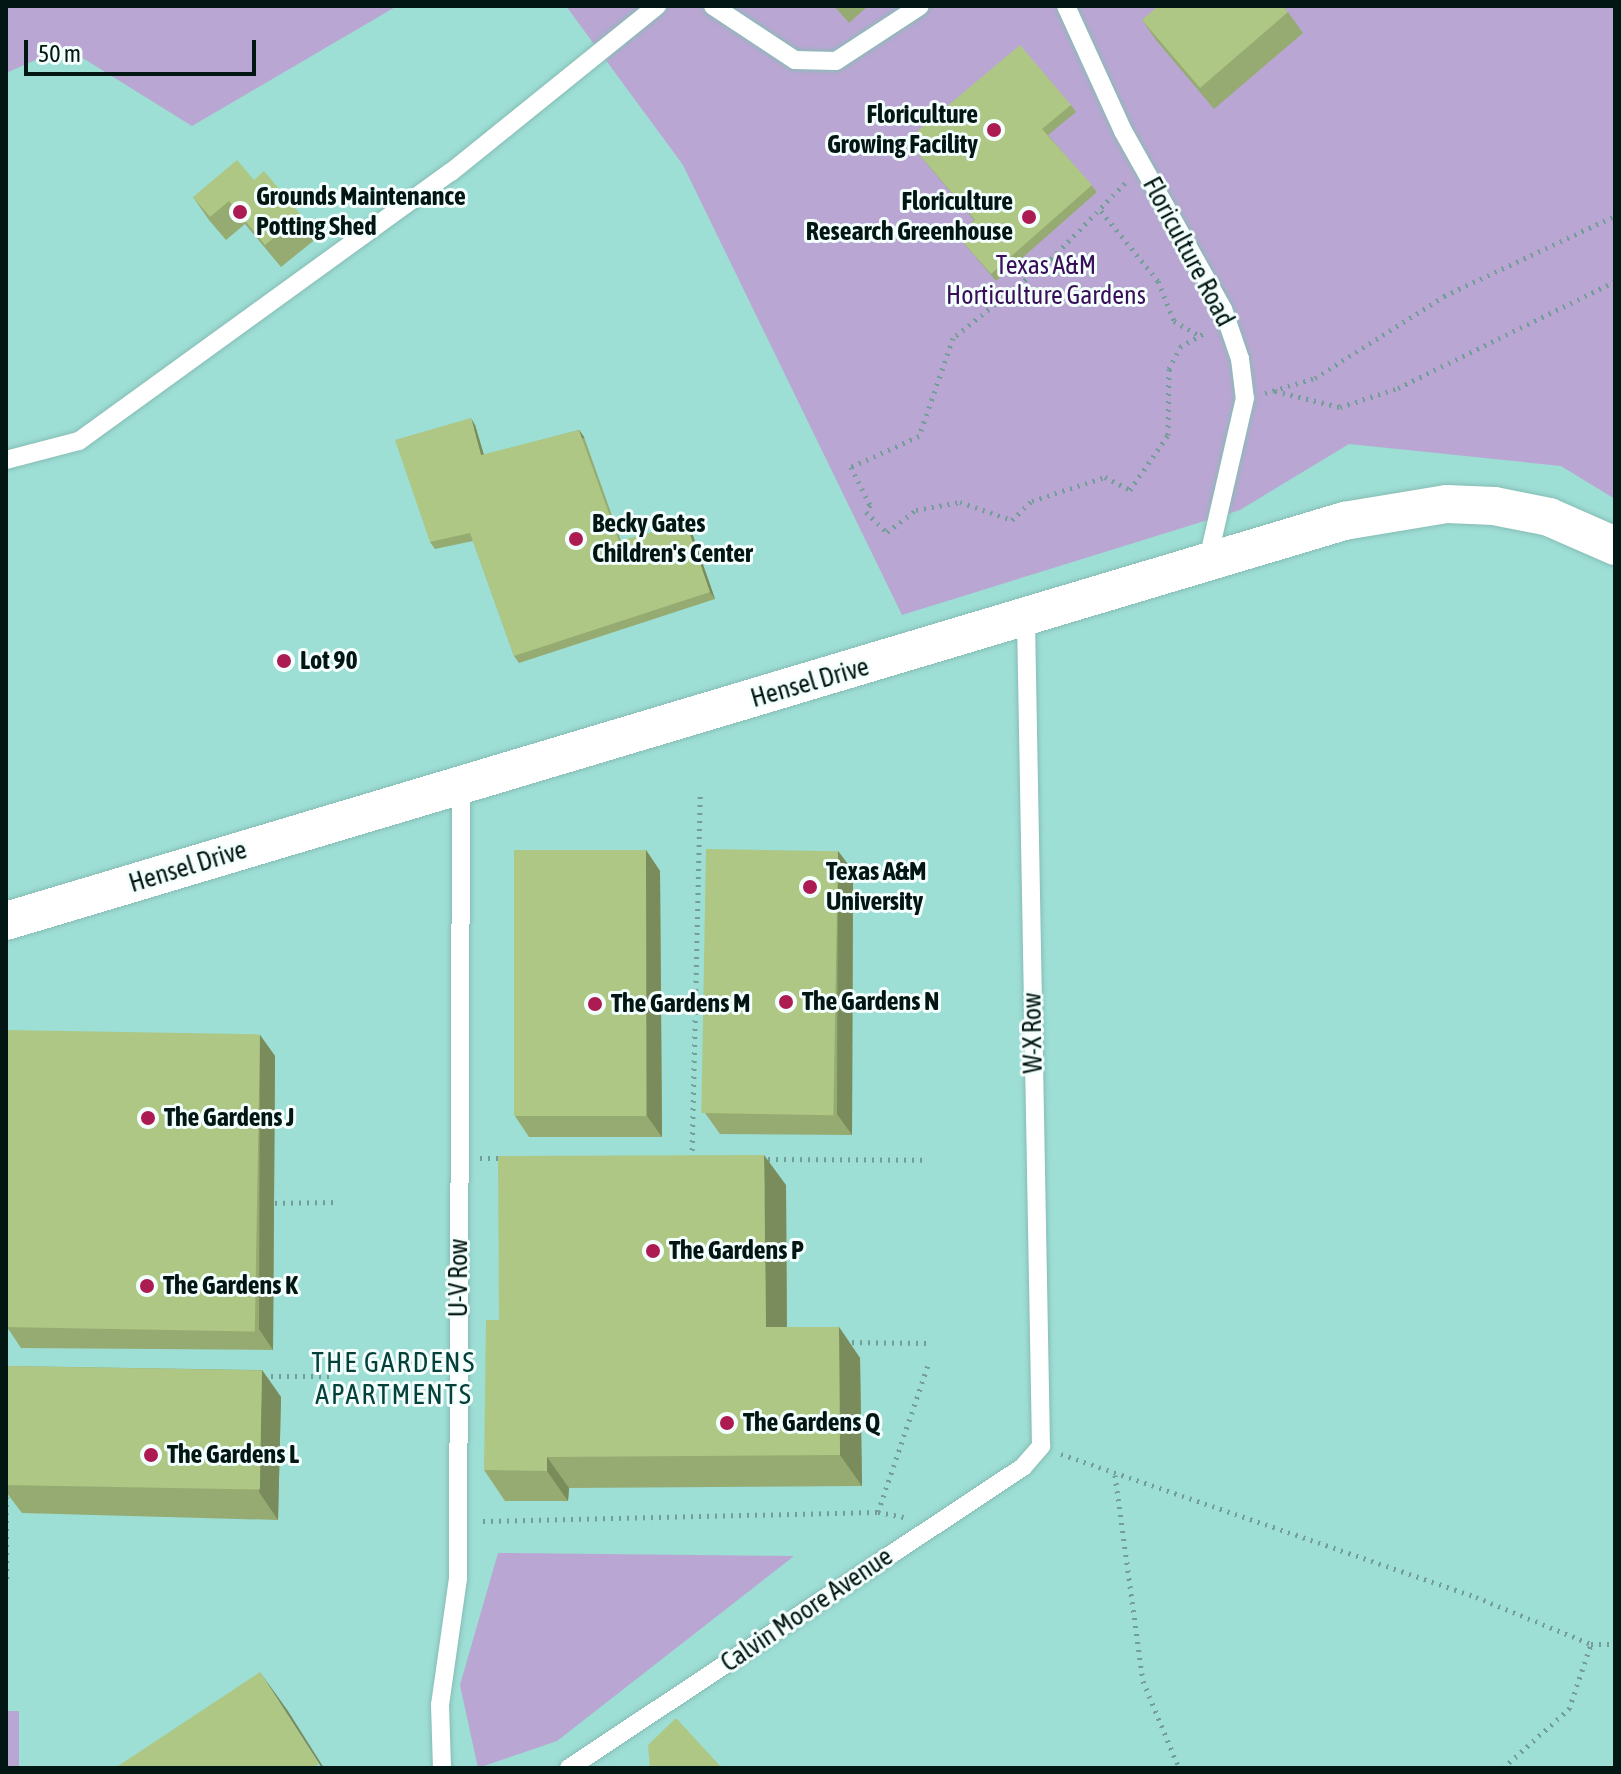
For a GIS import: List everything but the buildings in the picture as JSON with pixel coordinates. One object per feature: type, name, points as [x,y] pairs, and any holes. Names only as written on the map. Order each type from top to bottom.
[{"type":"street","name":"Hensel Drive","points":[[6,921],[1026,619],[1208,559],[1344,521],[1447,504],[1549,517],[1615,546]]},
{"type":"lane","points":[[6,460],[79,441],[451,172],[657,6]]},
{"type":"lane","points":[[713,6],[795,60],[836,61],[920,6]]},
{"type":"lane","name":"Floriculture Road","points":[[1066,6],[1140,162],[1227,320],[1245,398],[1208,559]]},
{"type":"lane","name":"W-X Row","points":[[1026,619],[1041,1446]]},
{"type":"lane","name":"U-V Row","points":[[442,1768],[440,1705],[458,1522],[461,786]]},
{"type":"lane","name":"Calvin Moore Avenue","points":[[569,1768],[1023,1467],[1041,1446]]},
{"type":"path","points":[[1140,162],[1101,211],[953,338],[919,436],[851,467],[870,505],[866,512],[887,532],[916,510],[960,502],[1012,520],[1032,501],[1105,477],[1130,490],[1168,435],[1169,369],[1180,347],[1227,320]]},
{"type":"path","points":[[1101,211],[1158,281],[1175,308],[1174,321],[1199,336]]},
{"type":"path","points":[[1245,398],[1315,378],[1444,296],[1615,216]]},
{"type":"path","points":[[1274,391],[1340,407],[1398,388],[1615,281]]},
{"type":"path","points":[[692,1159],[700,794]]},
{"type":"path","points":[[459,1158],[506,1158]]},
{"type":"path","points":[[676,1159],[707,1159]]},
{"type":"path","points":[[754,1159],[924,1160]]},
{"type":"path","points":[[260,1203],[339,1202]]},
{"type":"path","points":[[834,1342],[928,1343]]},
{"type":"path","points":[[878,1512],[929,1362]]},
{"type":"path","points":[[256,1376],[335,1376]]},
{"type":"path","points":[[1041,1446],[1115,1475],[1476,1597],[1591,1644],[1615,1644]]},
{"type":"path","points":[[6,1473],[7,1580]]},
{"type":"path","points":[[1115,1475],[1143,1681],[1179,1768]]},
{"type":"path","points":[[458,1522],[878,1512],[936,1525]]},
{"type":"path","points":[[1503,1768],[1569,1709],[1591,1644]]},
{"type":"shaded area","name":"Texas A&M University","points":[[6,6],[1615,6],[1615,1768],[6,1768]]},
{"type":"green space","points":[[6,6],[397,6],[192,126],[65,47],[6,73]]},
{"type":"green space","name":"Texas A&M Horticulture Gardens","points":[[566,6],[1615,6],[1615,499],[1561,466],[1349,444],[1240,510],[902,615],[683,165]]},
{"type":"green space","points":[[498,1553],[794,1556],[557,1741],[478,1768],[460,1685]]},
{"type":"green space","points":[[6,1711],[19,1711],[19,1768],[6,1768]]},
{"type":"place","name":"Floriculture Growing Facility","points":[[994,130]]},
{"type":"place","name":"Grounds Maintenance Potting Shed","points":[[240,212]]},
{"type":"place","name":"Floriculture Research Greenhouse","points":[[1029,217]]},
{"type":"place","name":"Becky Gates Children's Center","points":[[576,539]]},
{"type":"place","name":"Lot 90","points":[[284,661]]},
{"type":"place","name":"Texas A&M University","points":[[810,887]]},
{"type":"place","name":"The Gardens N","points":[[786,1002]]},
{"type":"place","name":"The Gardens M","points":[[595,1004]]},
{"type":"place","name":"The Gardens J","points":[[148,1118]]},
{"type":"place","name":"The Gardens P","points":[[653,1251]]},
{"type":"place","name":"The Gardens K","points":[[147,1286]]},
{"type":"place","name":"The Gardens Q","points":[[727,1423]]},
{"type":"place","name":"The Gardens L","points":[[151,1455]]},
{"type":"district","name":"THE GARDENS APARTMENTS","points":[[394,1378]]}]
